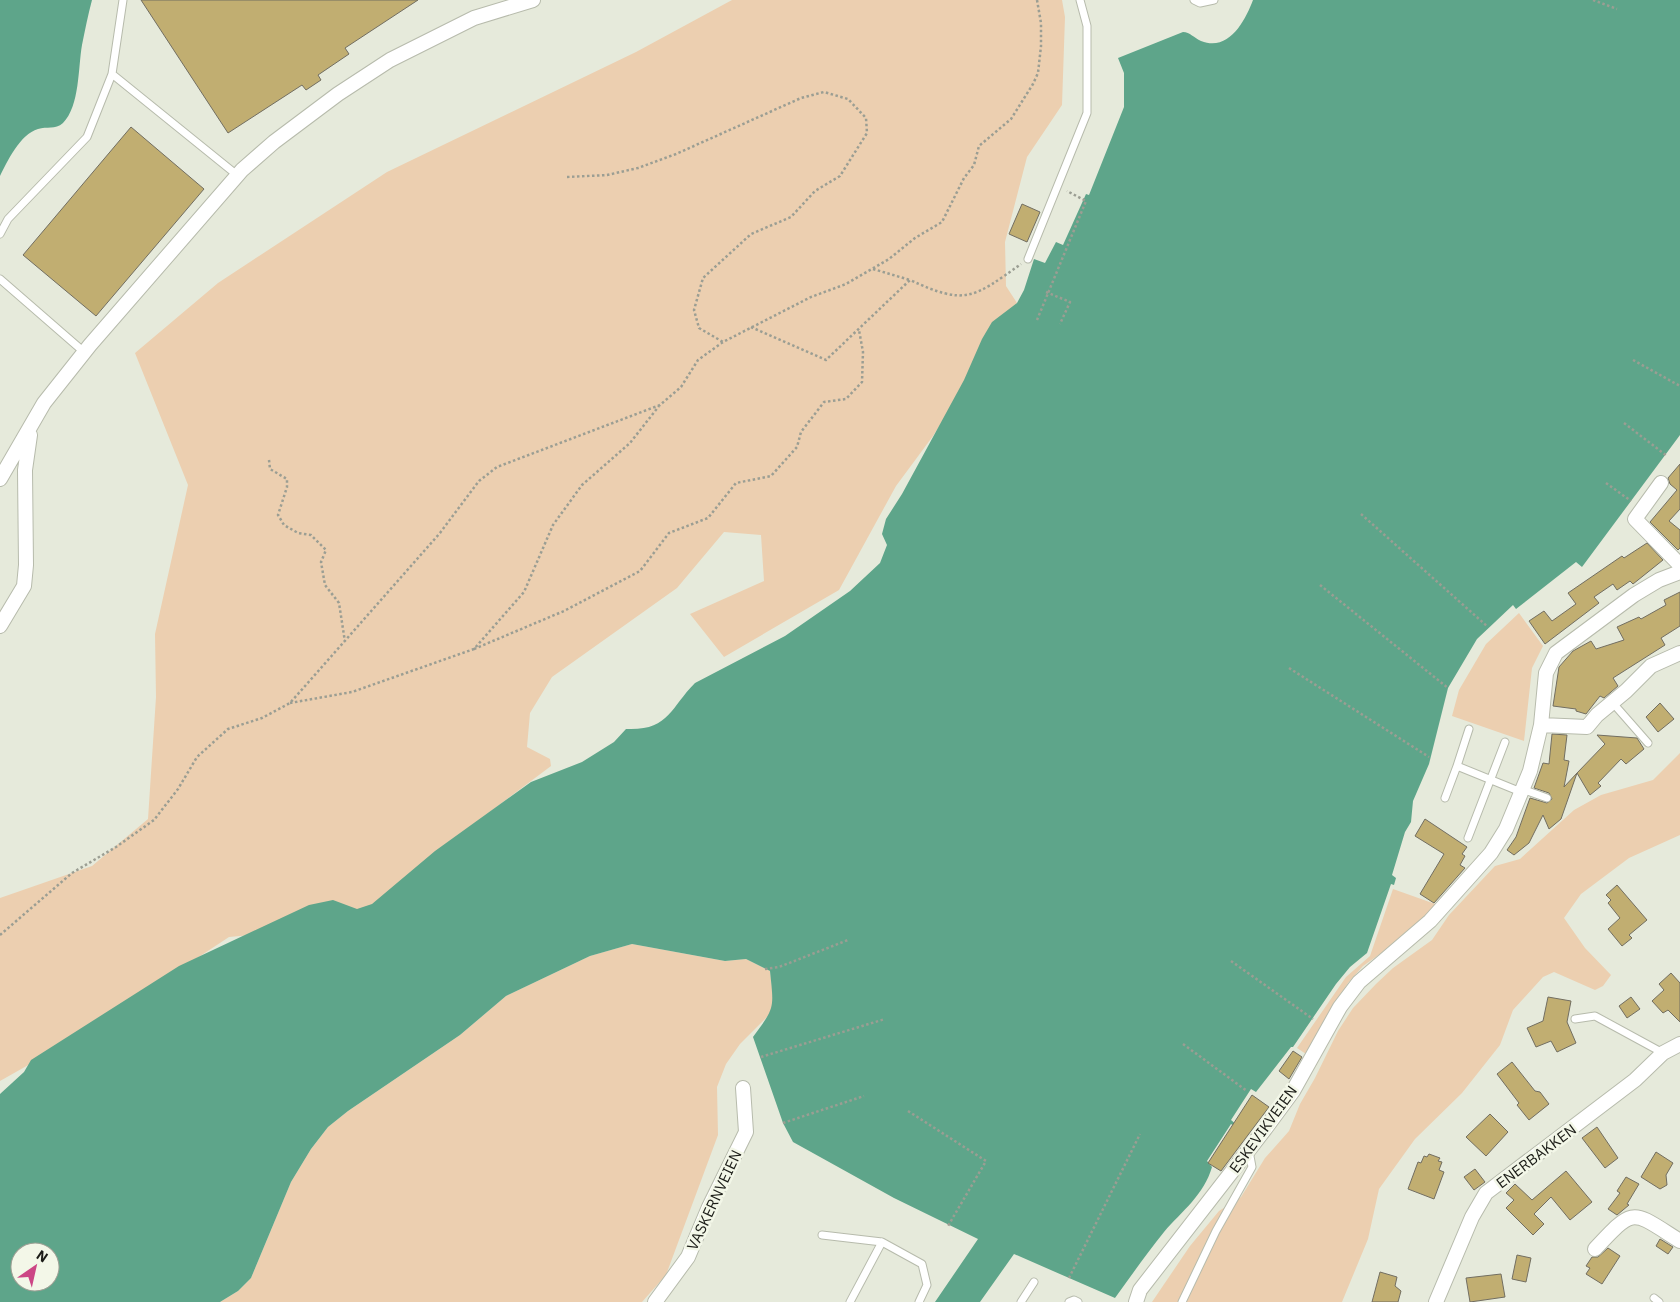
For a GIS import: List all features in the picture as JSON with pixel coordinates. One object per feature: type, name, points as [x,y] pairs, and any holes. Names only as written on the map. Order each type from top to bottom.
[{"type":"street","points":[[0,479],[44,403],[84,352],[237,175],[274,142],[338,94],[390,60],[474,18],[532,0]]},
{"type":"street","points":[[0,626],[24,586],[26,565],[25,470],[31,427]]},
{"type":"street","points":[[1661,483],[1635,519],[1680,565]]},
{"type":"street","name":"ESKEVIKVEIEN","points":[[1136,1302],[1140,1290],[1293,1091],[1340,1007],[1359,982],[1430,921],[1491,853],[1506,830],[1530,771],[1540,725],[1546,672],[1556,653],[1634,595],[1659,580],[1680,572]]},
{"type":"street","points":[[1540,725],[1587,727],[1651,666],[1680,653]]},
{"type":"street","name":"ENERBAKKEN","points":[[1436,1302],[1472,1217],[1486,1193],[1635,1080],[1663,1054],[1680,1044]]},
{"type":"street","name":"VASKERNVEIEN","points":[[655,1302],[688,1257],[708,1207],[746,1132],[743,1088]]},
{"type":"street","points":[[1594,1249],[1622,1220],[1632,1217],[1642,1217],[1680,1241]]},
{"type":"lane","points":[[0,234],[8,219],[87,137],[112,74],[123,0]]},
{"type":"lane","points":[[1028,259],[1087,113],[1087,26],[1080,0]]},
{"type":"lane","points":[[1194,0],[1200,3],[1214,0]]},
{"type":"lane","points":[[112,74],[237,175]]},
{"type":"lane","points":[[0,279],[84,352]]},
{"type":"lane","points":[[1612,702],[1648,743]]},
{"type":"lane","points":[[1445,798],[1469,729]]},
{"type":"lane","points":[[1468,838],[1505,742]]},
{"type":"lane","points":[[1457,766],[1521,791],[1547,798]]},
{"type":"lane","points":[[1575,1019],[1595,1016],[1663,1054]]},
{"type":"lane","points":[[1182,1302],[1216,1231],[1252,1167],[1249,1150]]},
{"type":"lane","points":[[822,1235],[882,1242],[922,1264],[927,1286],[919,1302]]},
{"type":"lane","points":[[850,1302],[882,1242]]},
{"type":"lane","points":[[1021,1302],[1034,1282]]},
{"type":"lane","points":[[1069,1302],[1074,1300],[1078,1302]]},
{"type":"path","points":[[474,649],[524,592],[553,526],[582,485],[630,443],[660,405],[681,387],[698,360],[723,342],[751,326],[811,297],[846,284],[872,269],[942,222],[964,178],[974,165],[979,146],[1011,119],[1038,73],[1041,23],[1036,0]]},
{"type":"path","points":[[1593,0],[1618,9]]},
{"type":"path","points":[[567,177],[607,175],[638,168],[676,154],[808,96],[824,92],[848,98],[866,118],[867,133],[840,176],[815,191],[791,217],[746,237],[703,278],[694,310],[699,328],[723,342]]},
{"type":"path","points":[[1037,320],[1046,292],[1086,201],[1058,186]]},
{"type":"path","points":[[872,269],[910,280],[947,296],[963,296],[984,291],[1028,259]]},
{"type":"path","points":[[751,326],[826,360],[910,280]]},
{"type":"path","points":[[1046,292],[1070,302],[1060,324]]},
{"type":"path","points":[[0,935],[72,873],[116,847],[154,820],[178,789],[197,757],[228,729],[262,718],[290,703],[352,692],[474,649],[564,610],[640,571],[669,533],[708,518],[736,483],[771,476],[797,447],[801,432],[824,402],[846,399],[862,382],[863,352],[859,330]]},
{"type":"path","points":[[1633,360],[1680,386]]},
{"type":"path","points":[[290,703],[440,533],[479,481],[497,467],[660,405]]},
{"type":"path","points":[[1624,423],[1667,456]]},
{"type":"path","points":[[269,460],[270,469],[287,479],[287,487],[278,515],[284,525],[298,534],[311,535],[326,550],[321,562],[325,585],[339,603],[345,642]]},
{"type":"path","points":[[1606,483],[1633,502]]},
{"type":"path","points":[[1361,514],[1488,627]]},
{"type":"path","points":[[1320,584],[1448,688]]},
{"type":"path","points":[[1288,668],[1429,757]]},
{"type":"path","points":[[765,968],[780,967],[848,940]]},
{"type":"path","points":[[1231,961],[1313,1019]]},
{"type":"path","points":[[761,1057],[884,1019]]},
{"type":"path","points":[[1183,1044],[1247,1091]]},
{"type":"path","points":[[783,1123],[864,1096]]},
{"type":"path","points":[[908,1111],[986,1161],[948,1226]]},
{"type":"path","points":[[1069,1278],[1140,1134]]},
{"type":"shaded area","points":[[0,0],[92,0],[82,45],[75,97],[69,116],[60,125],[38,129],[25,136],[6,163],[0,176]]},
{"type":"shaded area","points":[[732,0],[1062,0],[1065,17],[1062,105],[1027,157],[1005,242],[1006,286],[1017,303],[933,436],[896,486],[839,590],[724,657],[690,614],[764,581],[761,535],[724,532],[677,588],[552,677],[530,713],[527,747],[550,759],[551,766],[418,866],[388,927],[292,931],[229,937],[76,1038],[0,1081],[0,898],[92,866],[148,819],[156,697],[155,634],[188,485],[135,353],[218,283],[387,172],[636,52]]},
{"type":"shaded area","points":[[1253,0],[1680,0],[1680,435],[1582,567],[1576,562],[1516,609],[1513,605],[1477,639],[1448,688],[1429,764],[1413,801],[1411,822],[1405,832],[1392,875],[1396,878],[1394,885],[1391,884],[1367,953],[1350,967],[1336,984],[1293,1047],[1291,1047],[1256,1092],[1251,1089],[1231,1120],[1238,1126],[1237,1128],[1231,1124],[1207,1161],[1212,1167],[1204,1186],[1158,1240],[1115,1298],[1014,1254],[980,1302],[935,1302],[978,1239],[894,1198],[793,1142],[783,1123],[753,1037],[766,1019],[771,1007],[770,971],[746,959],[725,961],[632,944],[590,956],[506,996],[460,1035],[348,1111],[328,1127],[311,1149],[291,1182],[251,1278],[238,1291],[220,1302],[0,1302],[0,1094],[24,1072],[31,1060],[179,966],[309,905],[333,900],[357,909],[372,904],[435,851],[531,782],[582,762],[614,742],[626,729],[640,729],[660,722],[674,709],[695,683],[785,636],[850,591],[880,563],[887,545],[882,534],[886,519],[902,494],[964,380],[982,339],[992,322],[1017,303],[1024,290],[1034,259],[1045,263],[1056,242],[1063,245],[1086,194],[1089,195],[1124,107],[1124,73],[1118,58],[1183,32],[1201,41],[1220,42],[1234,33],[1245,17]]},
{"type":"shaded area","points":[[1519,613],[1543,646],[1532,668],[1524,741],[1452,716],[1459,690],[1486,644]]},
{"type":"shaded area","points":[[1680,753],[1680,835],[1629,858],[1581,894],[1564,918],[1585,948],[1611,975],[1603,986],[1595,990],[1554,972],[1543,977],[1513,1010],[1500,1045],[1462,1093],[1415,1139],[1379,1189],[1368,1239],[1342,1302],[1152,1302],[1190,1246],[1219,1211],[1241,1197],[1265,1158],[1289,1131],[1300,1104],[1338,1031],[1353,1008],[1376,984],[1393,968],[1432,940],[1449,915],[1495,866],[1520,859],[1574,810],[1601,795],[1653,780]]},
{"type":"shaded area","points":[[1393,889],[1438,905],[1404,937],[1363,966],[1348,983],[1306,1054],[1297,1048],[1346,977],[1370,956]]},
{"type":"shaded area","points":[[632,944],[725,961],[746,959],[770,971],[774,1003],[770,1014],[740,1044],[726,1064],[717,1087],[718,1135],[666,1275],[642,1302],[220,1302],[238,1291],[251,1278],[291,1182],[311,1149],[328,1127],[348,1111],[460,1035],[506,996],[590,956]]},
{"type":"building","points":[[141,0],[418,0],[345,48],[349,54],[318,75],[321,80],[306,90],[302,85],[228,133]]},
{"type":"building","points":[[131,127],[204,189],[96,316],[23,255]]},
{"type":"building","points":[[1022,204],[1040,212],[1027,242],[1009,234]]},
{"type":"building","points":[[1680,464],[1680,509],[1669,521],[1680,530],[1680,548],[1678,550],[1650,522],[1677,490],[1670,484],[1668,478]]},
{"type":"building","points":[[1647,543],[1663,560],[1633,584],[1630,581],[1617,590],[1613,584],[1594,597],[1599,603],[1545,644],[1529,621],[1544,611],[1552,621],[1576,604],[1568,593],[1622,556],[1624,558]]},
{"type":"building","points":[[1680,592],[1680,626],[1661,638],[1665,645],[1613,678],[1618,686],[1604,698],[1600,696],[1586,714],[1576,711],[1576,709],[1553,706],[1559,667],[1573,651],[1591,641],[1596,649],[1624,640],[1617,627],[1639,617],[1641,619],[1666,605],[1664,600]]},
{"type":"building","points":[[1660,703],[1674,719],[1658,732],[1646,717]]},
{"type":"building","points":[[1552,734],[1567,735],[1564,760],[1569,761],[1564,787],[1577,773],[1561,819],[1549,829],[1543,815],[1529,843],[1514,855],[1507,850],[1516,837],[1530,798],[1547,803],[1552,799],[1549,793],[1534,788],[1543,763],[1549,764]]},
{"type":"building","points":[[1597,735],[1637,738],[1644,749],[1626,764],[1621,759],[1598,783],[1601,786],[1590,795],[1577,773],[1605,744]]},
{"type":"building","points":[[1425,819],[1467,847],[1462,854],[1465,856],[1460,865],[1465,868],[1434,903],[1420,894],[1444,854],[1415,836]]},
{"type":"building","points":[[1617,885],[1647,920],[1629,935],[1632,938],[1622,946],[1608,929],[1620,918],[1608,903],[1611,900],[1606,895]]},
{"type":"building","points":[[1671,973],[1680,983],[1680,1022],[1668,1010],[1663,1013],[1652,1001],[1664,990],[1659,984]]},
{"type":"building","points":[[1548,997],[1571,1001],[1567,1022],[1576,1043],[1557,1052],[1551,1041],[1536,1047],[1527,1028],[1543,1021]]},
{"type":"building","points":[[1631,997],[1640,1009],[1627,1018],[1619,1006]]},
{"type":"building","points":[[1293,1051],[1302,1057],[1289,1079],[1279,1071]]},
{"type":"building","points":[[1512,1062],[1535,1091],[1540,1092],[1549,1104],[1529,1120],[1497,1074]]},
{"type":"building","points":[[1252,1095],[1269,1107],[1221,1171],[1208,1163]]},
{"type":"building","points":[[1490,1114],[1508,1132],[1486,1156],[1466,1137]]},
{"type":"building","points":[[1597,1127],[1618,1158],[1605,1168],[1582,1138]]},
{"type":"building","points":[[1656,1152],[1673,1163],[1666,1175],[1667,1185],[1660,1189],[1641,1177]]},
{"type":"building","points":[[1429,1154],[1440,1158],[1438,1161],[1442,1162],[1439,1170],[1444,1172],[1434,1199],[1408,1189],[1418,1162],[1421,1163],[1424,1156],[1427,1157]]},
{"type":"building","points":[[1475,1169],[1485,1182],[1474,1190],[1464,1177]]},
{"type":"building","points":[[1566,1171],[1592,1202],[1570,1220],[1551,1197],[1534,1214],[1544,1224],[1533,1235],[1506,1208],[1514,1200],[1506,1193],[1515,1184],[1532,1200]]},
{"type":"building","points":[[1626,1177],[1639,1184],[1627,1204],[1629,1205],[1617,1215],[1608,1209],[1620,1193],[1617,1191]]},
{"type":"building","points":[[1660,1239],[1673,1247],[1668,1254],[1656,1246]]},
{"type":"building","points":[[1608,1248],[1620,1256],[1602,1284],[1586,1274],[1590,1268],[1586,1266],[1592,1257],[1598,1257]]},
{"type":"building","points":[[1517,1255],[1531,1258],[1526,1282],[1512,1279]]},
{"type":"building","points":[[1380,1272],[1397,1277],[1395,1286],[1401,1291],[1398,1302],[1372,1302]]},
{"type":"building","points":[[1501,1274],[1505,1297],[1470,1302],[1466,1278]]}]
